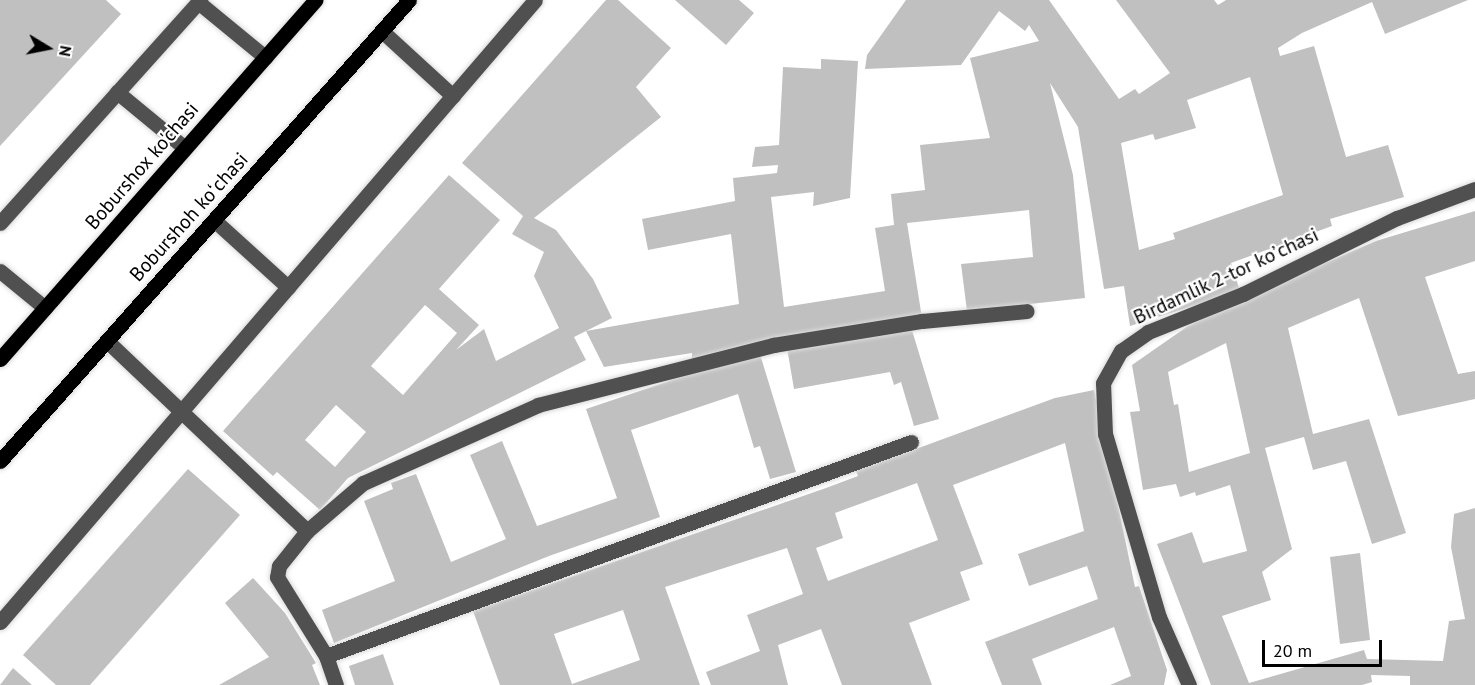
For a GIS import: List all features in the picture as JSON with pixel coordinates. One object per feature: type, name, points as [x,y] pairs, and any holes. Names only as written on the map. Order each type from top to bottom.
[{"type":"main road","name":"Boburshox ko'chasi","points":[[0,359],[315,0]]},
{"type":"main road","name":"Boburshoh koʻchasi","points":[[0,461],[410,0]]},
{"type":"street","points":[[0,622],[535,0]]},
{"type":"street","points":[[0,223],[199,1],[265,57]]},
{"type":"street","points":[[382,31],[453,96]]},
{"type":"street","points":[[117,92],[185,148]]},
{"type":"street","name":"Birdamlik 2-tor koʼchasi","points":[[1189,685],[1159,617],[1105,434],[1104,383],[1117,359],[1148,332],[1243,294],[1397,218],[1475,189]]},
{"type":"street","points":[[214,220],[288,287]]},
{"type":"street","points":[[0,271],[45,308]]},
{"type":"street","points":[[336,685],[326,656],[277,577],[279,566],[307,531],[363,483],[538,405],[773,345],[922,321],[1027,311]]},
{"type":"street","points":[[107,341],[307,531]]},
{"type":"street","points":[[326,656],[910,442]]},
{"type":"building","points":[[0,0],[106,0],[121,14],[0,146]]},
{"type":"building","points":[[606,0],[618,0],[671,48],[636,87],[661,117],[534,218],[556,230],[593,279],[612,318],[574,337],[586,360],[348,478],[320,510],[277,472],[273,476],[223,431],[449,175],[500,220],[439,289],[479,325],[456,350],[484,329],[496,361],[559,328],[534,276],[544,252],[512,234],[523,216],[462,163]],"holes":[[[425,305],[457,333],[403,395],[371,366]],[[336,405],[366,432],[335,467],[305,440]]]},
{"type":"building","points":[[675,0],[739,0],[754,13],[726,45]]},
{"type":"building","points":[[906,0],[1049,0],[1119,99],[1135,89],[1139,94],[1170,73],[1116,0],[1214,0],[1218,5],[1226,0],[1468,0],[1385,34],[1372,2],[1302,33],[1278,48],[1280,56],[1314,46],[1346,157],[1388,145],[1404,197],[1330,219],[1332,226],[1231,263],[1240,291],[1130,326],[1124,286],[1104,289],[1078,127],[1050,83],[1073,175],[1085,298],[967,311],[961,264],[1033,257],[1029,210],[907,223],[922,318],[692,360],[692,353],[604,367],[586,331],[739,304],[731,234],[648,250],[642,219],[735,201],[733,178],[777,173],[778,165],[752,167],[755,147],[779,145],[783,67],[821,69],[821,59],[858,61],[850,198],[813,206],[814,192],[771,197],[784,307],[885,291],[875,228],[894,225],[891,194],[925,190],[920,145],[990,138],[970,58],[1039,41],[1029,25],[1025,31],[999,11],[961,65],[865,69],[867,55]],"holes":[[[1250,77],[1283,195],[1173,233],[1175,239],[1139,250],[1121,143],[1153,134],[1155,140],[1196,128],[1187,100]]]},
{"type":"building","points":[[1475,211],[1475,261],[1425,277],[1458,374],[1475,371],[1475,399],[1398,416],[1359,298],[1288,328],[1313,434],[1369,419],[1406,533],[1372,544],[1346,461],[1313,470],[1304,437],[1265,448],[1292,549],[1262,572],[1271,600],[1222,616],[1249,683],[1364,650],[1367,659],[1443,661],[1449,621],[1465,619],[1451,547],[1454,514],[1475,508],[1475,685],[1410,685],[1410,676],[1371,675],[1372,682],[1362,685],[1211,685],[1157,544],[1192,532],[1203,563],[1247,551],[1230,485],[1196,496],[1195,492],[1180,497],[1176,484],[1143,490],[1130,412],[1140,411],[1132,365],[1188,326],[1244,298],[1376,241]],"holes":[[[1226,343],[1250,453],[1189,472],[1178,404],[1174,405],[1168,372]]]},
{"type":"building","points":[[911,327],[939,419],[914,426],[901,382],[894,385],[890,372],[794,389],[787,348]]},
{"type":"building","points":[[759,351],[796,472],[770,479],[760,446],[754,448],[738,394],[631,430],[660,517],[549,556],[334,643],[322,610],[395,581],[364,501],[393,489],[391,483],[416,474],[451,562],[506,539],[470,455],[502,441],[537,526],[617,498],[586,409]]},
{"type":"building","points":[[1094,390],[1135,587],[1139,586],[1167,670],[1164,685],[1110,685],[1131,676],[1114,627],[1032,659],[1042,685],[1002,685],[985,642],[1098,599],[1087,566],[1029,586],[1018,554],[1084,531],[1065,443],[953,485],[983,564],[960,572],[970,600],[909,623],[932,685],[842,685],[821,629],[778,645],[788,685],[711,685],[706,672],[760,651],[747,615],[803,594],[787,548],[665,587],[700,685],[500,685],[473,611],[826,488],[858,476],[856,471],[1055,398]],"holes":[[[917,483],[938,540],[828,581],[816,548],[843,538],[835,513]],[[623,610],[640,660],[572,684],[554,634]]]},
{"type":"building","points":[[188,469],[240,515],[90,685],[56,685],[23,655]]},
{"type":"building","points":[[1360,553],[1370,640],[1340,644],[1330,557]]},
{"type":"building","points":[[253,578],[285,613],[316,663],[312,665],[320,685],[219,685],[269,657],[225,603]]},
{"type":"building","points":[[383,654],[394,685],[355,685],[349,666]]},
{"type":"building","points":[[13,668],[32,685],[0,685]]}]
